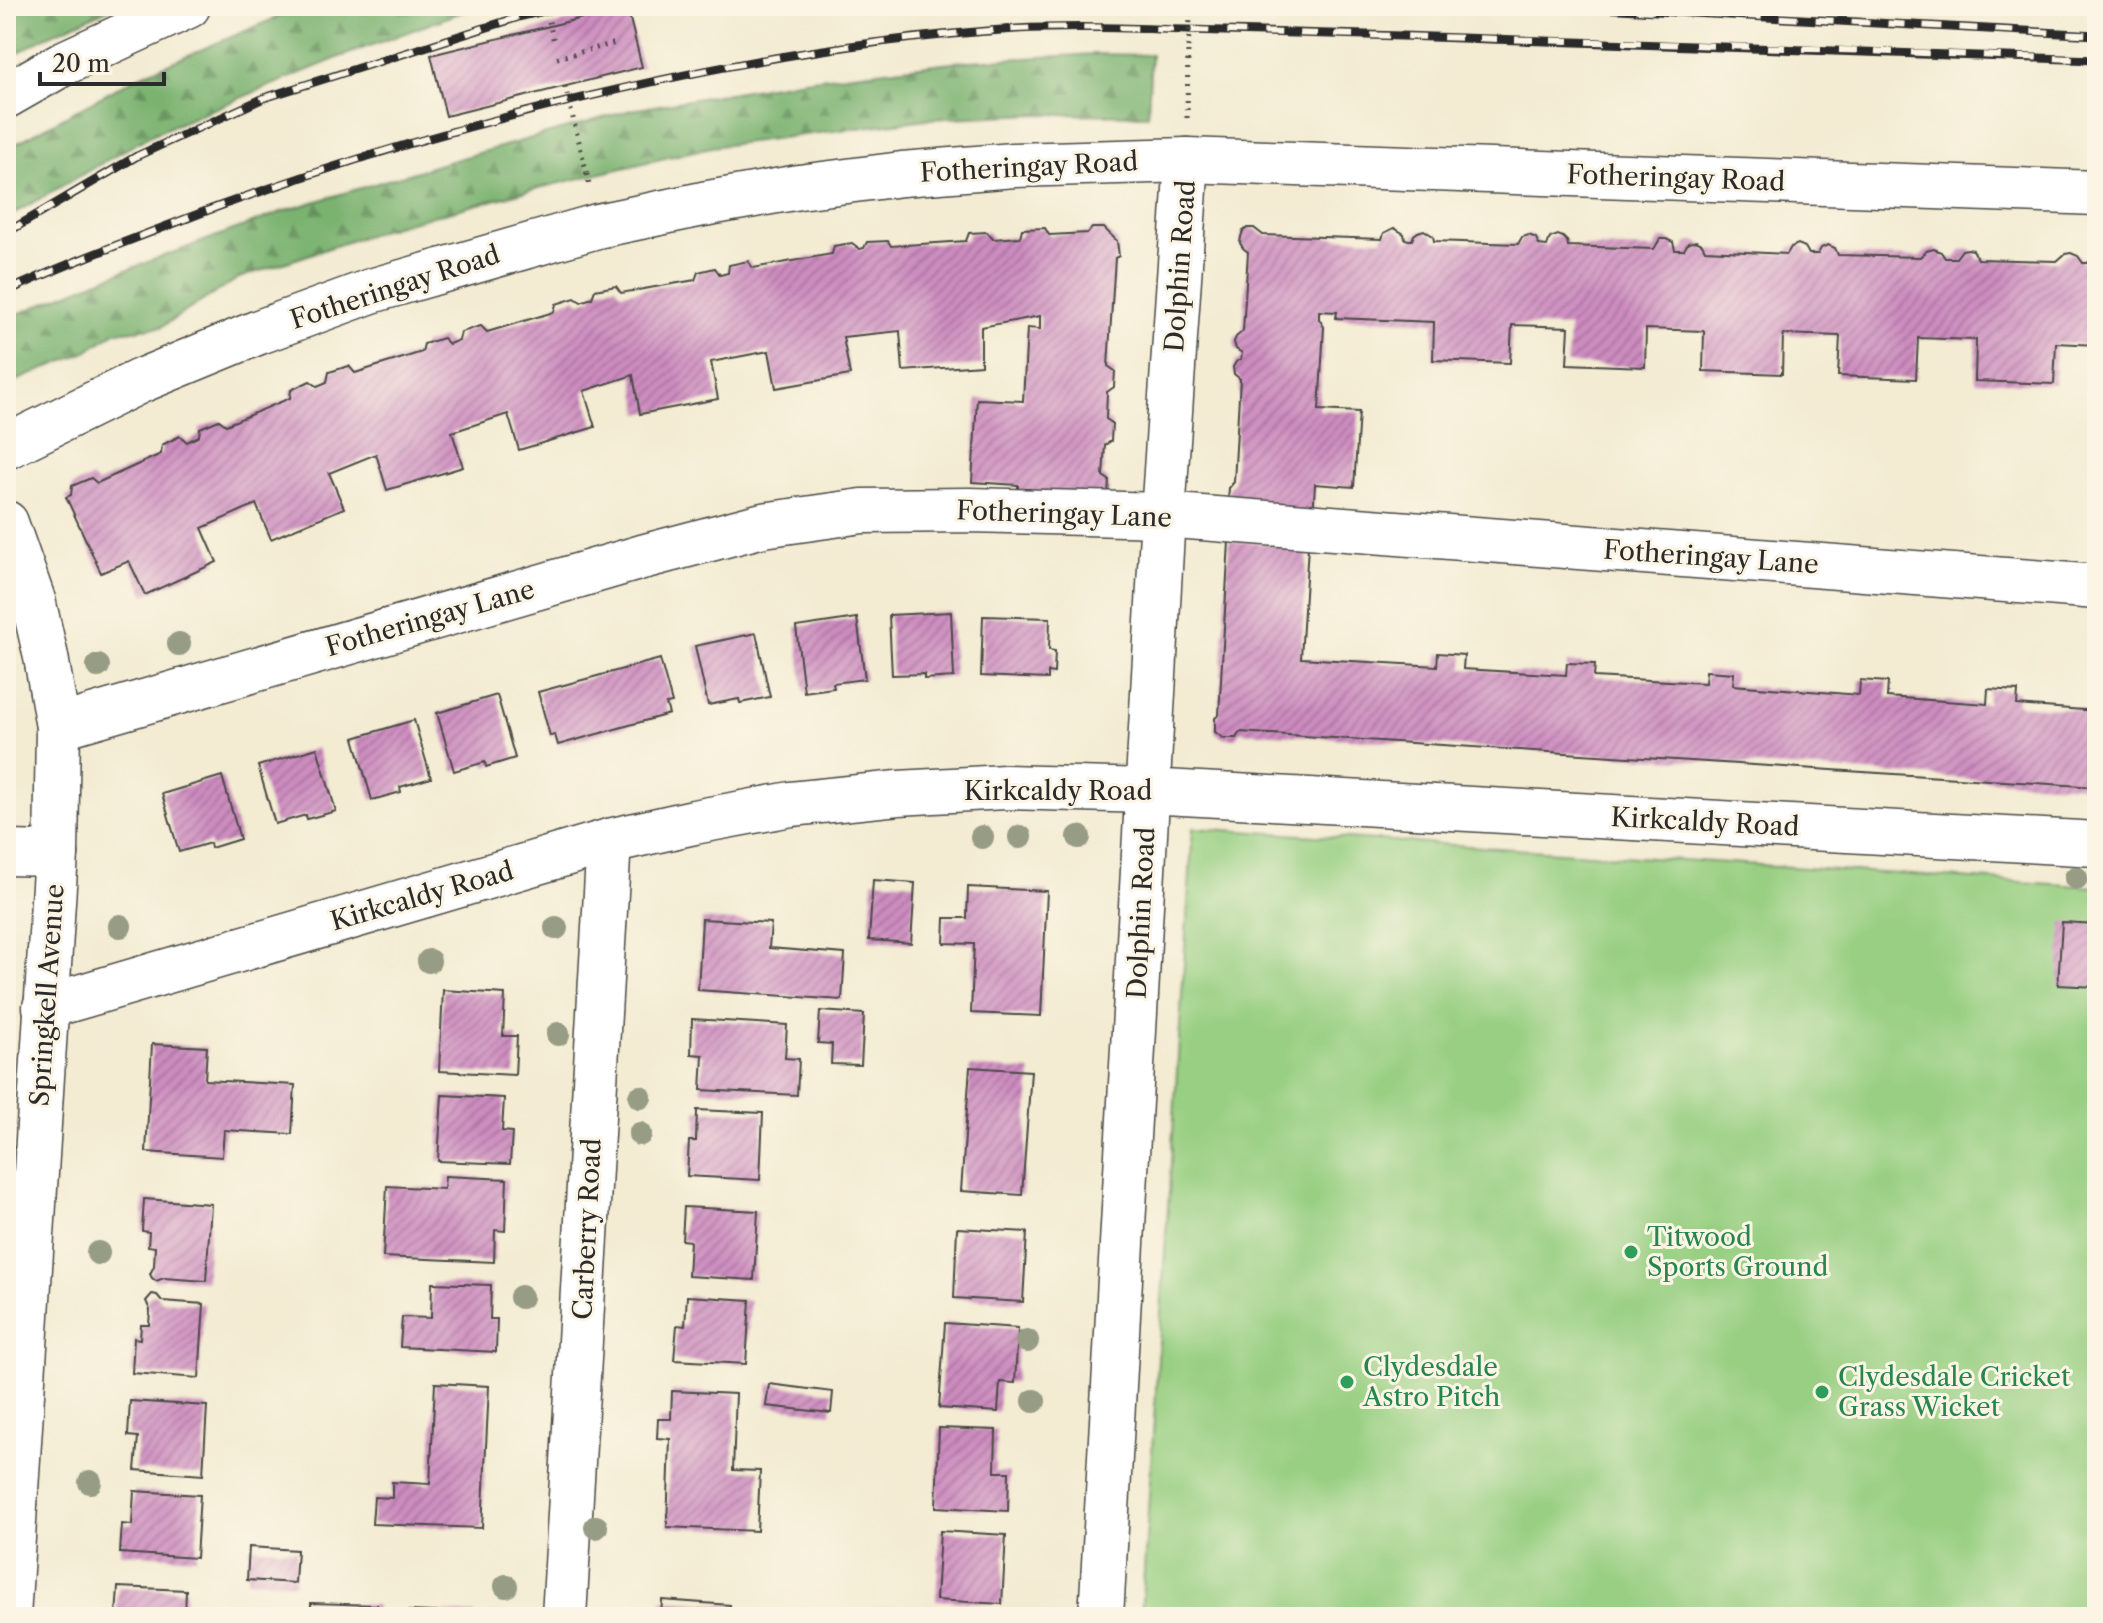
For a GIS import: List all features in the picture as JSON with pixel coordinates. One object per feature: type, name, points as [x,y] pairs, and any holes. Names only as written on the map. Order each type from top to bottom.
[{"type":"street","points":[[6,96],[62,64],[188,6]]},
{"type":"street","name":"Fotheringay Road","points":[[6,447],[140,381],[259,332],[371,291],[597,226],[758,194],[902,174],[1014,165],[1187,160],[2097,193]]},
{"type":"street","name":"Dolphin Road","points":[[1101,1617],[1163,515],[1187,160]]},
{"type":"street","name":"Fotheringay Lane","points":[[58,727],[627,561],[763,525],[862,511],[970,510],[1163,515],[2097,587]]},
{"type":"street","name":"Springkell Avenue","points":[[6,523],[33,600],[58,727],[56,854],[8,1567],[8,1617]]},
{"type":"street","name":"Kirkcaldy Road","points":[[45,1007],[609,841],[791,804],[882,795],[1005,787],[1147,791],[2097,844]]},
{"type":"street","name":"Carberry Road","points":[[564,1617],[609,841]]},
{"type":"street","points":[[6,853],[56,854]]},
{"type":"path","points":[[545,6],[554,42]]},
{"type":"path","points":[[1187,160],[1191,6]]},
{"type":"path","points":[[557,58],[616,43]]},
{"type":"path","points":[[565,86],[587,174]]},
{"type":"green space","points":[[6,6],[116,6],[45,37],[6,60]]},
{"type":"green space","points":[[304,6],[487,6],[470,9],[340,57],[153,134],[6,218],[6,149],[139,76]]},
{"type":"green space","points":[[1095,54],[1151,55],[1148,115],[1036,114],[927,119],[711,147],[395,226],[239,278],[161,327],[115,332],[86,352],[6,385],[6,319],[97,281],[284,211],[631,110],[804,80],[952,62]]},
{"type":"green space","name":"Titwood Sports Ground","points":[[1193,828],[2097,887],[2097,1617],[1141,1617]]},
{"type":"building","points":[[627,7],[642,67],[446,116],[431,55]]},
{"type":"building","points":[[1045,228],[1049,235],[1088,233],[1092,228],[1104,228],[1117,241],[1119,256],[1115,258],[1108,366],[1115,371],[1114,387],[1107,392],[1106,419],[1112,423],[1111,441],[1105,445],[1103,476],[1109,480],[1108,495],[1018,499],[1018,485],[972,482],[977,399],[1023,401],[1027,328],[1040,329],[1040,316],[981,327],[981,365],[903,371],[900,331],[843,337],[850,375],[776,388],[769,351],[711,362],[718,399],[640,414],[633,375],[584,391],[595,427],[519,450],[508,414],[452,432],[463,467],[387,490],[376,454],[329,473],[344,508],[271,539],[256,504],[202,528],[217,562],[145,595],[129,561],[101,573],[66,497],[71,495],[72,486],[91,478],[97,483],[161,454],[162,445],[180,436],[187,442],[199,436],[200,428],[219,420],[226,425],[290,398],[291,390],[310,381],[317,386],[327,382],[329,372],[349,366],[355,373],[422,352],[424,344],[443,338],[449,344],[459,340],[461,332],[481,326],[487,332],[554,312],[556,304],[575,298],[581,302],[592,298],[595,290],[616,286],[621,293],[695,280],[698,272],[715,268],[720,275],[728,273],[729,265],[748,261],[753,268],[832,254],[834,246],[852,243],[860,249],[867,242],[888,241],[891,246],[966,241],[969,233],[987,232],[993,239],[1020,237],[1022,229]]},
{"type":"building","points":[[1254,228],[1263,235],[1382,239],[1384,233],[1394,228],[1409,240],[1424,230],[1433,236],[1434,241],[1518,244],[1522,237],[1529,235],[1536,238],[1539,245],[1547,246],[1550,238],[1558,235],[1567,241],[1568,246],[1654,249],[1660,239],[1666,239],[1673,242],[1675,250],[1684,250],[1688,243],[1696,241],[1705,250],[1787,254],[1791,247],[1798,244],[1805,247],[1809,254],[1818,254],[1821,248],[1828,245],[1835,248],[1838,255],[1920,257],[1934,249],[1945,258],[1956,258],[1962,250],[1968,249],[1973,250],[1978,259],[2057,261],[2071,253],[2083,263],[2088,263],[2097,254],[2097,345],[2056,343],[2054,384],[1975,381],[1976,340],[1918,338],[1916,379],[1838,376],[1840,336],[1783,334],[1782,374],[1703,371],[1704,331],[1646,329],[1645,367],[1567,364],[1569,327],[1512,325],[1510,363],[1433,360],[1434,322],[1336,318],[1337,312],[1319,311],[1324,327],[1319,410],[1359,412],[1354,487],[1315,484],[1313,517],[1228,501],[1229,488],[1234,482],[1240,379],[1234,374],[1233,367],[1241,359],[1242,353],[1236,349],[1234,342],[1243,331],[1248,252],[1240,243],[1243,231]]},
{"type":"building","points":[[1229,541],[1308,546],[1301,658],[1437,666],[1438,653],[1464,655],[1463,669],[1566,675],[1567,663],[1595,664],[1594,677],[1705,683],[1706,671],[1734,673],[1733,685],[1859,695],[1860,680],[1888,682],[1887,697],[1987,704],[1988,689],[2018,691],[2017,705],[2097,711],[2097,787],[1240,732],[1236,738],[1223,738],[1215,732],[1215,718],[1219,715]]},
{"type":"building","points":[[951,612],[954,677],[924,679],[924,674],[892,675],[889,615]]},
{"type":"building","points":[[983,616],[1050,618],[1049,650],[1055,651],[1054,673],[1048,672],[1048,679],[981,676]]},
{"type":"building","points":[[857,618],[865,679],[833,683],[834,688],[804,692],[796,627]]},
{"type":"building","points":[[756,633],[770,697],[708,705],[695,646]]},
{"type":"building","points":[[660,659],[672,703],[666,704],[669,714],[558,745],[555,735],[550,736],[538,692]]},
{"type":"building","points":[[497,695],[515,758],[486,767],[485,762],[454,771],[437,713]]},
{"type":"building","points":[[414,720],[431,778],[400,787],[401,792],[372,800],[354,738]]},
{"type":"building","points":[[317,748],[336,811],[275,824],[258,766]]},
{"type":"building","points":[[222,776],[240,839],[211,848],[210,843],[179,852],[162,794]]},
{"type":"building","points":[[873,880],[915,883],[911,943],[869,940]]},
{"type":"building","points":[[968,887],[1047,891],[1041,1016],[971,1013],[974,944],[944,943],[945,918],[967,918]]},
{"type":"building","points":[[702,919],[771,923],[769,948],[845,954],[842,1000],[698,990]]},
{"type":"building","points":[[2062,922],[2097,924],[2097,987],[2058,985]]},
{"type":"building","points":[[443,990],[505,994],[503,1036],[517,1036],[515,1075],[439,1071]]},
{"type":"building","points":[[820,1011],[864,1014],[861,1065],[831,1064],[832,1044],[818,1043]]},
{"type":"building","points":[[692,1019],[787,1025],[785,1058],[799,1059],[797,1095],[701,1090],[703,1055],[691,1054]]},
{"type":"building","points":[[152,1044],[207,1047],[205,1080],[295,1085],[292,1134],[224,1130],[222,1157],[146,1152]]},
{"type":"building","points":[[970,1067],[1031,1071],[1022,1195],[961,1191]]},
{"type":"building","points":[[442,1095],[504,1098],[502,1131],[512,1132],[510,1164],[438,1161]]},
{"type":"building","points":[[697,1110],[763,1113],[760,1180],[687,1176],[689,1141],[696,1141]]},
{"type":"building","points":[[445,1176],[507,1179],[505,1231],[495,1230],[494,1262],[383,1257],[387,1186],[444,1189]]},
{"type":"building","points":[[144,1199],[211,1204],[206,1281],[164,1278],[156,1281],[152,1278],[155,1247],[148,1246],[149,1232],[142,1231]]},
{"type":"building","points":[[684,1207],[758,1211],[754,1280],[688,1276],[690,1241],[682,1240]]},
{"type":"building","points":[[957,1228],[1027,1232],[1023,1302],[954,1298]]},
{"type":"building","points":[[432,1283],[491,1285],[490,1319],[497,1319],[496,1352],[400,1347],[402,1317],[431,1318]]},
{"type":"building","points":[[152,1294],[162,1301],[204,1304],[199,1378],[132,1373],[134,1338],[140,1339],[141,1325],[149,1325],[150,1310],[146,1301]]},
{"type":"building","points":[[687,1296],[750,1300],[746,1364],[674,1360],[677,1325],[685,1326]]},
{"type":"building","points":[[945,1323],[1018,1328],[1015,1383],[1000,1382],[998,1412],[939,1408]]},
{"type":"building","points":[[435,1383],[489,1386],[482,1528],[372,1524],[374,1497],[392,1498],[392,1482],[430,1484]]},
{"type":"building","points":[[769,1384],[833,1392],[831,1413],[766,1406]]},
{"type":"building","points":[[672,1391],[736,1394],[733,1470],[760,1471],[757,1531],[667,1527],[670,1439],[657,1438],[658,1419],[671,1419]]},
{"type":"building","points":[[130,1401],[207,1406],[203,1475],[135,1470],[138,1437],[128,1436]]},
{"type":"building","points":[[939,1428],[996,1430],[995,1472],[1009,1472],[1008,1511],[936,1507]]},
{"type":"building","points":[[134,1491],[200,1495],[196,1558],[120,1553],[122,1524],[132,1525]]},
{"type":"building","points":[[940,1531],[1006,1535],[1002,1604],[936,1600]]},
{"type":"building","points":[[249,1547],[297,1550],[295,1583],[247,1580]]},
{"type":"building","points":[[118,1587],[186,1590],[185,1617],[116,1617]]},
{"type":"building","points":[[662,1600],[730,1605],[729,1617],[661,1617]]},
{"type":"building","points":[[311,1603],[377,1605],[376,1617],[311,1617]]},
{"type":"building","points":[[409,1611],[475,1614],[475,1617],[409,1617]]},
{"type":"building","points":[[783,1612],[825,1614],[825,1617],[783,1617]]},
{"type":"railway","points":[[6,233],[137,156],[264,98],[522,16],[565,6]]},
{"type":"railway","points":[[1564,6],[2097,35]]},
{"type":"railway","points":[[6,292],[79,260],[232,202],[349,162],[469,127],[672,78],[877,42],[1016,29],[1123,28],[2097,60]]},
{"type":"place","name":"Titwood Sports Ground","points":[[1631,1252]]},
{"type":"place","name":"Clydesdale Astro Pitch","points":[[1347,1382]]},
{"type":"place","name":"Clydesdale Cricket Grass Wicket","points":[[1822,1392]]}]
